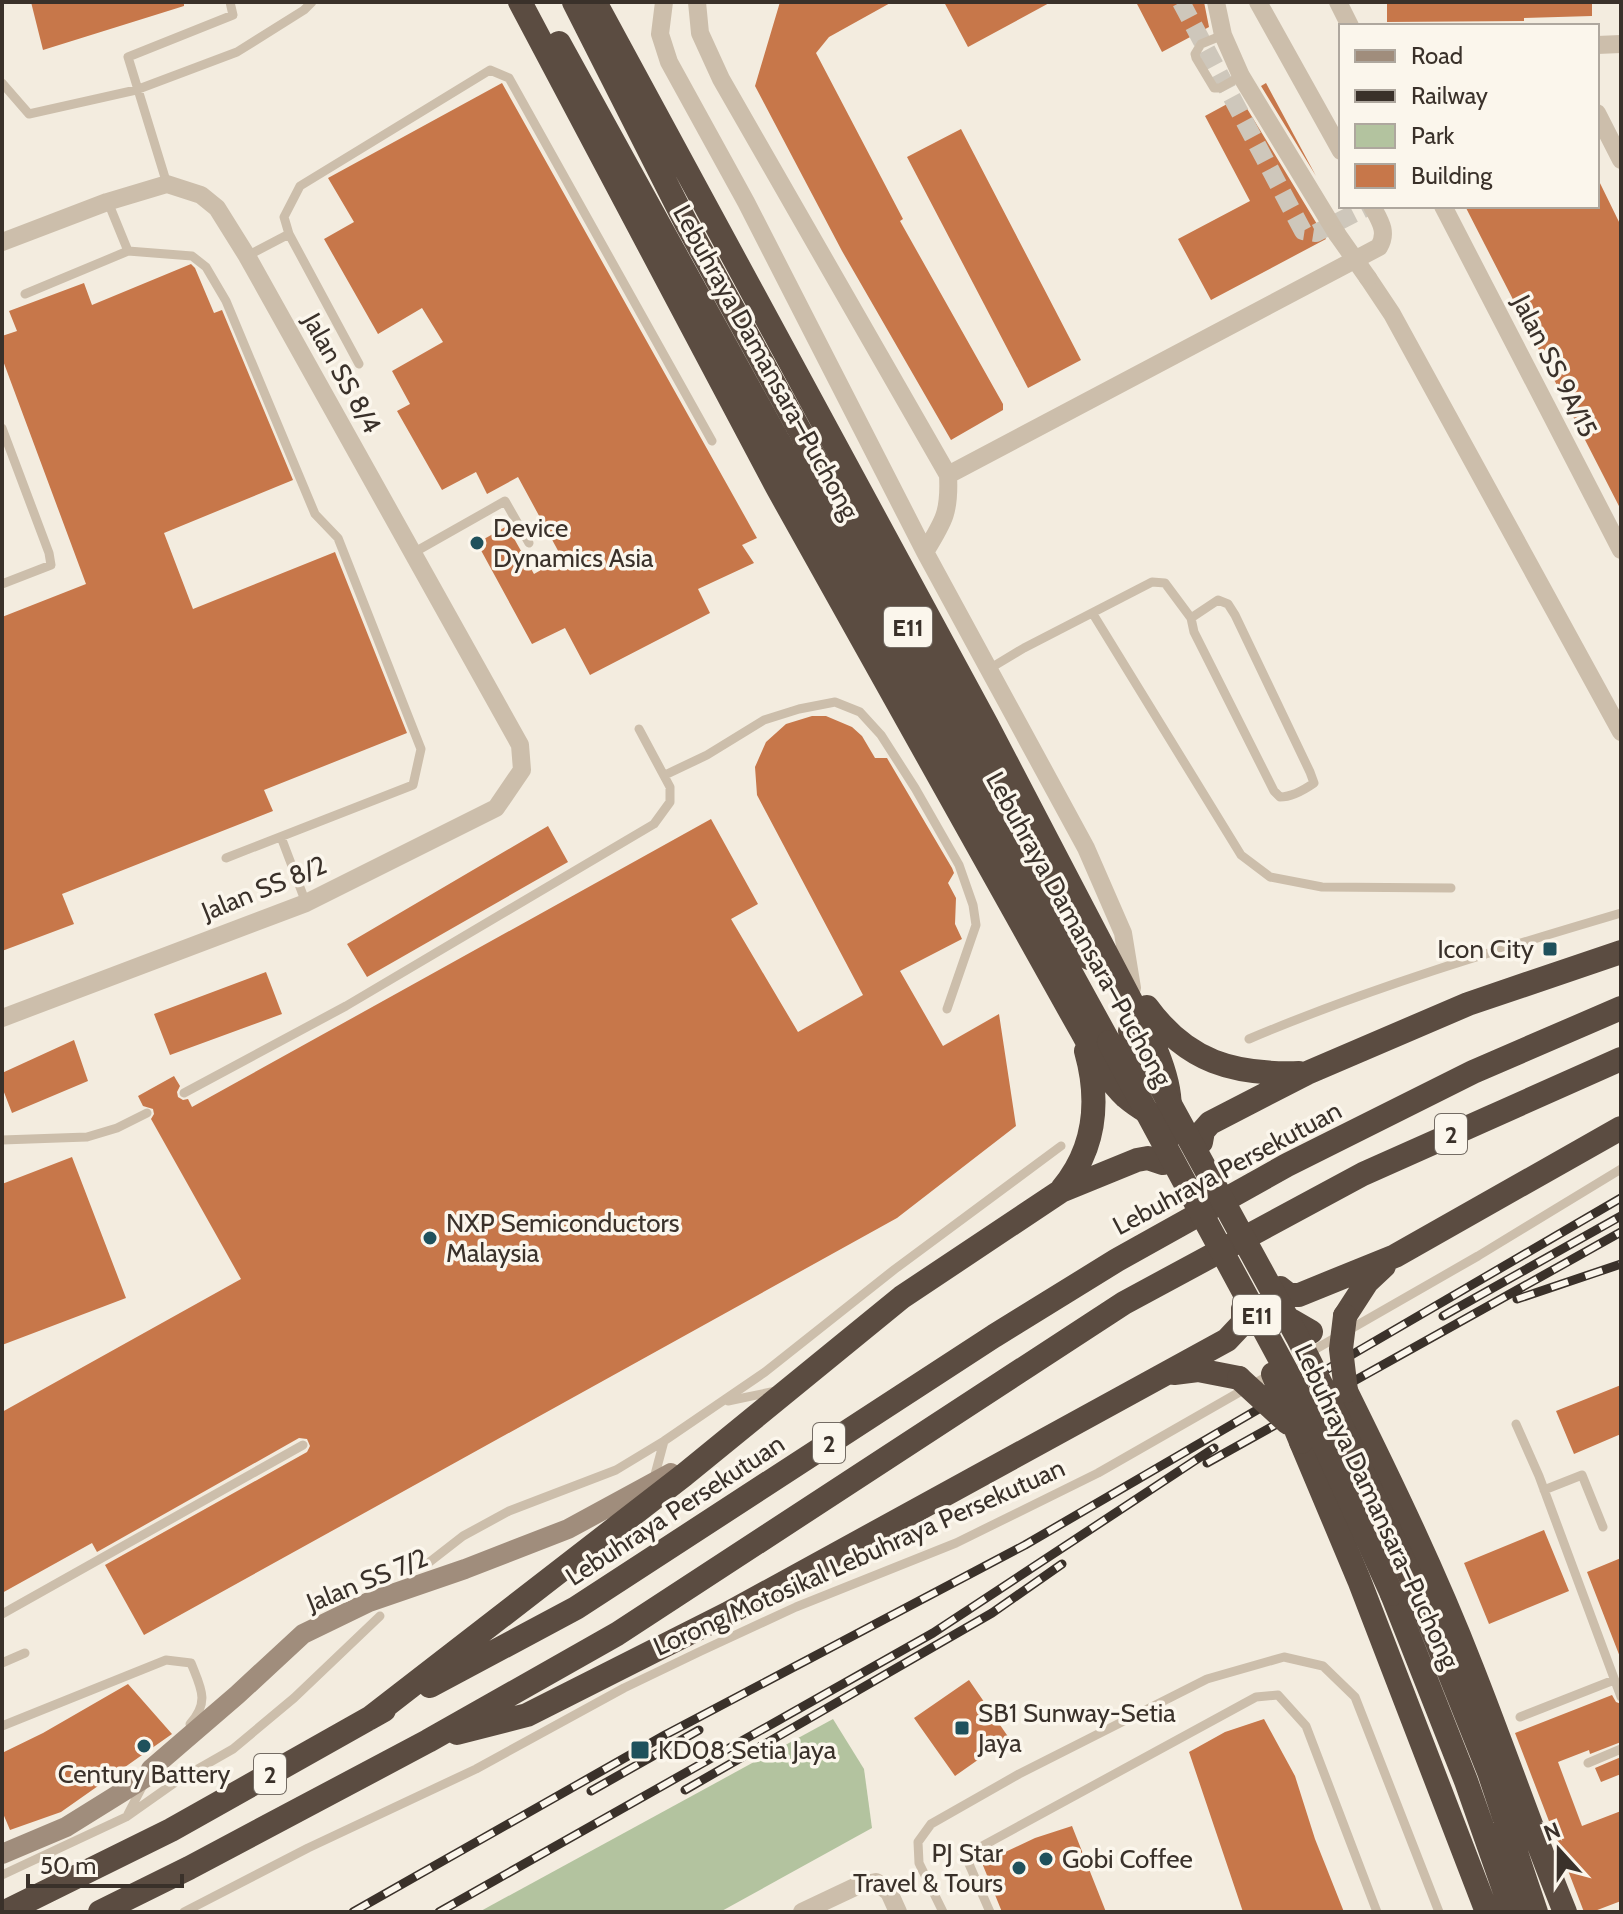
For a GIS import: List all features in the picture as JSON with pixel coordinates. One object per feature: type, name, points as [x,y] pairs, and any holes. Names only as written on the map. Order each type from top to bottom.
[{"type":"highway","points":[[520,2],[777,487],[1108,1076],[1124,1095],[1144,1110],[1201,1142],[1290,1292]]},
{"type":"highway","name":"Lebuhraya Damansara–Puchong","points":[[536,2],[1170,1153],[1314,1422],[1392,1594],[1466,1781],[1512,1912]]},
{"type":"highway","name":"Lebuhraya Damansara–Puchong","points":[[574,2],[686,223],[1298,1338],[1413,1582],[1489,1772],[1536,1912]]},
{"type":"highway","points":[[428,1741],[527,1715],[727,1614],[1167,1374],[1227,1340],[1243,1323],[1243,1309],[1163,1163],[1171,1093],[1167,1074],[972,697],[595,2]]},
{"type":"highway","points":[[1100,944],[1161,1028],[1196,1054],[1263,1074],[1307,1073]]},
{"type":"highway","points":[[1201,1142],[1203,1131],[1210,1123],[1307,1073],[1468,1004],[1621,952]]},
{"type":"highway","name":"Lebuhraya Persekutuan","points":[[5,1912],[171,1830],[370,1718],[576,1608],[983,1343],[1117,1260],[1314,1151],[1473,1072],[1621,1008]]},
{"type":"highway","points":[[1061,1191],[1082,1160],[1091,1136],[1095,1110],[1089,1063],[1078,1025]]},
{"type":"highway","name":"2","points":[[100,1912],[428,1741],[617,1634],[1124,1303],[1363,1174],[1621,1059]]},
{"type":"highway","points":[[1487,1912],[1365,1595],[1270,1368],[1268,1343],[1273,1316],[1290,1292],[1395,1256],[1621,1128]]},
{"type":"highway","points":[[370,1718],[743,1426],[902,1297],[1061,1191],[1137,1160],[1148,1158],[1163,1163]]},
{"type":"highway","points":[[1349,1397],[1341,1349],[1345,1316],[1367,1282],[1395,1256]]},
{"type":"highway","points":[[1243,1309],[1273,1316],[1311,1332],[1349,1397],[1442,1596],[1565,1912]]},
{"type":"highway","points":[[1167,1374],[1198,1370],[1239,1378],[1277,1410],[1299,1438]]},
{"type":"street","points":[[664,2],[660,34],[669,62],[746,202],[925,552],[1086,848],[1123,933],[1132,988]]},
{"type":"street","points":[[697,2],[700,33],[721,79],[948,475],[949,502],[942,525],[925,552]]},
{"type":"street","points":[[1216,2],[1223,35],[1241,76],[1337,234],[1392,314],[1621,732]]},
{"type":"street","points":[[1258,2],[1339,147]]},
{"type":"street","points":[[1338,2],[1349,24]]},
{"type":"street","points":[[1599,45],[1621,44]]},
{"type":"street","points":[[1599,117],[1621,160]]},
{"type":"street","points":[[2,242],[107,202],[167,184]]},
{"type":"street","name":"Jalan SS 8/4","points":[[167,184],[201,195],[217,208],[247,256],[520,745],[522,770]]},
{"type":"street","points":[[948,475],[1379,247],[1384,238],[1383,226],[1373,208]]},
{"type":"street","name":"Jalan SS 9A/15","points":[[1444,208],[1621,550]]},
{"type":"street","name":"Jalan SS 8/2","points":[[2,1018],[306,903],[496,808],[522,770]]},
{"type":"street","name":"Jalan SS 7/2","points":[[2,1854],[66,1827],[149,1772],[303,1634],[369,1602],[568,1529],[652,1485],[743,1426]]},
{"type":"street","points":[[802,1912],[857,1886],[876,1882],[889,1892],[898,1912]]},
{"type":"lane","points":[[167,184],[128,57],[233,15],[230,2]]},
{"type":"lane","points":[[2,83],[29,114],[136,90],[237,52],[312,2]]},
{"type":"lane","points":[[1223,35],[1201,44],[1196,58],[1214,88],[1220,88],[1241,76]]},
{"type":"lane","points":[[359,364],[289,234],[284,217],[300,186],[490,70],[509,78],[712,441]]},
{"type":"lane","points":[[107,202],[128,251]]},
{"type":"lane","points":[[247,256],[289,234]]},
{"type":"lane","points":[[25,294],[128,251],[192,256],[206,267],[220,290],[315,514],[338,538],[421,749],[413,785],[226,858]]},
{"type":"lane","points":[[2,428],[51,565],[2,584]]},
{"type":"lane","points":[[413,553],[505,501],[529,543]]},
{"type":"lane","points":[[989,669],[1152,582],[1165,583],[1191,618],[1194,632],[1274,791],[1280,797],[1286,797],[1306,789],[1314,783],[1310,772],[1228,604],[1218,600],[1191,618]]},
{"type":"lane","points":[[1093,614],[1241,855],[1250,862],[1270,877],[1322,887],[1451,888]]},
{"type":"lane","points":[[665,775],[707,755],[764,720],[835,702],[860,712],[881,735],[915,788],[959,865],[973,905],[976,925],[947,1009]]},
{"type":"lane","points":[[184,1093],[346,1006],[654,824],[670,802],[670,787],[639,729]]},
{"type":"lane","points":[[281,837],[306,903]]},
{"type":"lane","points":[[1249,1039],[1379,990],[1621,913]]},
{"type":"lane","points":[[2,1140],[87,1137],[117,1128],[147,1113]]},
{"type":"lane","points":[[427,1564],[463,1536],[509,1511],[616,1470],[664,1441],[765,1372],[895,1269],[1061,1146]]},
{"type":"lane","points":[[1301,1357],[1478,1256],[1621,1169]]},
{"type":"lane","name":"Lorong Motosikal Lebuhraya Persekutuan","points":[[184,1912],[308,1848],[476,1769],[624,1688],[701,1651],[796,1607],[956,1543],[1098,1473],[1288,1365]]},
{"type":"lane","points":[[721,1402],[789,1388]]},
{"type":"lane","points":[[1516,1424],[1544,1490],[1621,1697]]},
{"type":"lane","points":[[652,1485],[664,1441]]},
{"type":"lane","points":[[2,1614],[303,1445]]},
{"type":"lane","points":[[1544,1490],[1582,1475],[1603,1527]]},
{"type":"lane","points":[[701,1651],[727,1614]]},
{"type":"lane","points":[[2,1875],[126,1817],[177,1781],[233,1749],[294,1698],[380,1616]]},
{"type":"lane","points":[[2,1663],[25,1653]]},
{"type":"lane","points":[[943,1912],[919,1863],[918,1842],[931,1824],[1019,1774],[1207,1679],[1284,1657],[1323,1666],[1355,1697],[1439,1912]]},
{"type":"lane","points":[[2,1726],[166,1660],[191,1663],[203,1693],[200,1713],[149,1772],[126,1817]]},
{"type":"lane","points":[[1520,1717],[1614,1680]]},
{"type":"lane","points":[[990,1912],[969,1864],[975,1850],[1256,1697],[1278,1695],[1306,1726],[1377,1912]]},
{"type":"lane","points":[[1588,1763],[1621,1749]]},
{"type":"green space","points":[[833,1719],[864,1769],[872,1828],[720,1912],[479,1912]]},
{"type":"building","points":[[31,2],[184,2],[184,6],[43,50]]},
{"type":"building","points":[[780,2],[892,2],[829,37],[816,53],[903,219],[900,221],[1003,404],[1003,410],[951,440],[842,251],[755,86]]},
{"type":"building","points":[[944,2],[1051,2],[968,47]]},
{"type":"building","points":[[1136,2],[1204,2],[1209,27],[1162,52]]},
{"type":"building","points":[[1387,2],[1592,2],[1592,16],[1524,18],[1524,21],[1387,22]]},
{"type":"building","points":[[502,83],[757,538],[742,545],[754,563],[698,589],[710,613],[590,675],[565,628],[532,644],[477,543],[507,526],[534,574],[562,558],[518,477],[487,494],[476,472],[442,490],[397,411],[410,404],[392,371],[443,342],[422,308],[378,334],[324,239],[354,222],[328,178]]},
{"type":"building","points":[[1266,83],[1316,176],[1261,86]]},
{"type":"building","points":[[1240,97],[1326,239],[1211,300],[1178,239],[1250,201],[1205,116]]},
{"type":"building","points":[[961,129],[1081,360],[1028,388],[907,157]]},
{"type":"building","points":[[1599,181],[1621,226],[1621,510],[1466,208],[1599,208]]},
{"type":"building","points":[[191,264],[214,313],[222,310],[293,480],[164,533],[193,609],[335,552],[407,733],[264,790],[273,811],[62,894],[74,924],[2,951],[2,617],[86,584],[2,358],[2,336],[17,331],[9,311],[84,283],[92,305]]},
{"type":"building","name":"NXP Semiconductors Malaysia","points":[[812,716],[826,716],[852,727],[862,736],[875,758],[887,758],[952,868],[954,873],[948,883],[956,898],[955,924],[962,939],[900,971],[943,1046],[999,1014],[1016,1126],[897,1218],[144,1635],[105,1565],[307,1452],[310,1446],[307,1439],[299,1438],[97,1552],[92,1543],[2,1593],[2,1412],[241,1279],[151,1119],[153,1109],[143,1106],[138,1096],[174,1076],[180,1086],[178,1097],[188,1099],[192,1107],[711,819],[758,904],[731,919],[798,1032],[863,995],[757,795],[755,767],[766,742],[786,724]]},
{"type":"building","points":[[548,826],[568,862],[367,977],[347,944]]},
{"type":"building","points":[[266,972],[282,1014],[170,1055],[154,1014]]},
{"type":"building","points":[[74,1040],[88,1081],[12,1113],[2,1087],[2,1073]]},
{"type":"building","points":[[72,1157],[126,1298],[2,1345],[2,1184]]},
{"type":"building","points":[[1621,1385],[1621,1434],[1574,1454],[1556,1411]]},
{"type":"building","points":[[1544,1530],[1569,1591],[1489,1624],[1464,1563]]},
{"type":"building","points":[[1621,1558],[1621,1657],[1620,1657],[1587,1572]]},
{"type":"building","name":"SB1 Sunway-Setia Jaya","points":[[969,1680],[1009,1738],[955,1776],[914,1718]]},
{"type":"building","points":[[128,1684],[172,1734],[61,1812],[10,1830],[2,1811],[2,1753]]},
{"type":"building","points":[[1612,1695],[1621,1704],[1621,1742],[1558,1762],[1582,1826],[1621,1811],[1621,1901],[1584,1912],[1515,1733]]},
{"type":"building","points":[[1264,1719],[1295,1776],[1315,1839],[1344,1912],[1243,1912],[1189,1752],[1225,1732]]},
{"type":"building","points":[[1621,1757],[1621,1774],[1601,1782],[1595,1768]]},
{"type":"building","points":[[1072,1826],[1106,1912],[1002,1912],[982,1863],[1035,1838]]},
{"type":"tunnel","points":[[1181,2],[1303,231],[1316,233],[1365,208]]},
{"type":"railway","points":[[353,1912],[665,1735],[1025,1545],[1621,1198]]},
{"type":"railway","points":[[1443,1316],[1621,1216]]},
{"type":"railway","points":[[1207,1463],[1621,1232]]},
{"type":"railway","points":[[1517,1299],[1621,1264]]},
{"type":"railway","points":[[439,1912],[933,1633],[1214,1448]]},
{"type":"railway","points":[[685,1790],[992,1613],[1062,1564]]},
{"type":"railway","points":[[591,1791],[699,1730]]},
{"type":"place","name":"Device Dynamics Asia","points":[[477,543]]},
{"type":"place","name":"Icon City","points":[[1550,949]]},
{"type":"place","name":"NXP Semiconductors Malaysia","points":[[430,1238]]},
{"type":"place","name":"SB1 Sunway-Setia Jaya","points":[[962,1728]]},
{"type":"place","name":"Century Battery","points":[[144,1746]]},
{"type":"place","name":"KD08 Setia Jaya","points":[[640,1750]]},
{"type":"place","name":"Gobi Coffee","points":[[1046,1859]]},
{"type":"place","name":"PJ Star Travel & Tours","points":[[1019,1868]]}]
